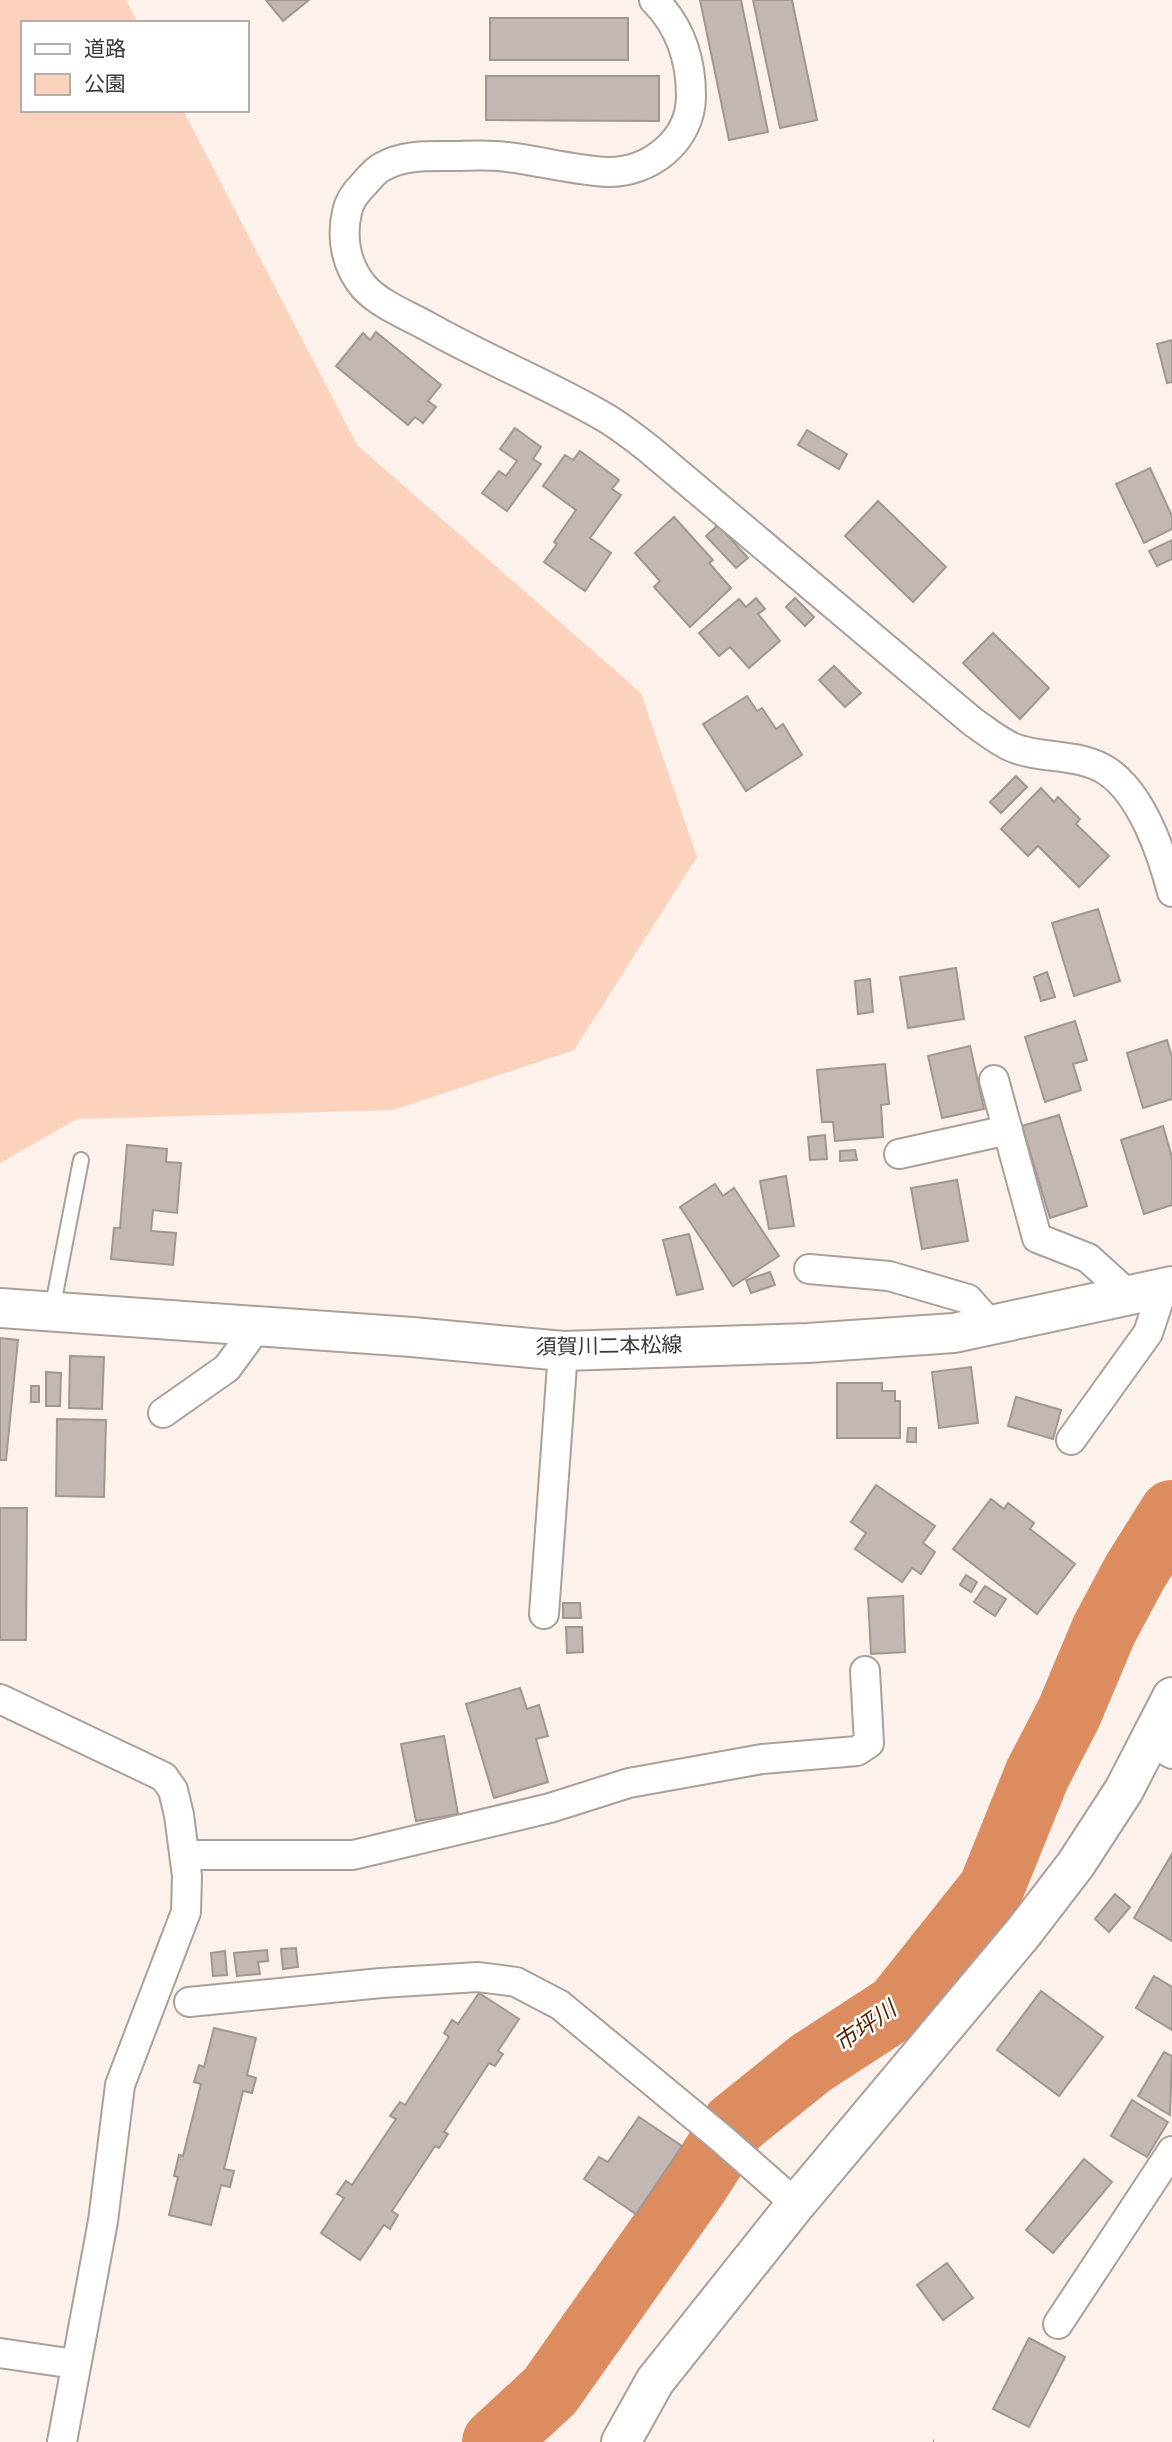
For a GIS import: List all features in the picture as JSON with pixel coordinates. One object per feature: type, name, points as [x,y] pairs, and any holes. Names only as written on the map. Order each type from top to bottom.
[{"type":"main road","name":"須賀川二本松線","points":[[0,1308],[563,1351],[808,1343],[954,1333],[1155,1289]]},
{"type":"main road","points":[[621,2442],[655,2381],[796,2204],[1023,1933],[1068,1874],[1124,1790],[1161,1748],[1172,1698]]},
{"type":"street","points":[[654,0],[679,31],[691,77],[692,99],[687,117],[680,135],[672,145],[648,164],[606,172],[503,156],[409,157],[390,163],[374,173],[357,191],[347,209],[345,249],[356,274],[364,287],[376,297],[443,335],[606,419],[649,449],[972,722],[1014,748],[1075,758],[1107,771],[1133,796],[1164,863],[1172,892]]},
{"type":"street","points":[[995,1080],[1037,1238],[1155,1289],[1148,1333],[1071,1440]]},
{"type":"street","points":[[899,1154],[1008,1130]]},
{"type":"street","points":[[809,1269],[889,1276],[968,1299],[991,1325]]},
{"type":"street","points":[[163,1413],[227,1368],[257,1326]]},
{"type":"street","points":[[544,1614],[563,1351]]},
{"type":"street","points":[[185,1855],[353,1855],[550,1808],[629,1783],[762,1759],[857,1751],[869,1743],[865,1671]]},
{"type":"street","points":[[0,1699],[164,1777],[173,1790],[187,1876],[186,1912],[120,2085],[103,2221],[62,2442]]},
{"type":"street","points":[[189,2001],[380,1983],[478,1977],[516,1982],[560,2004],[796,2204]]},
{"type":"street","points":[[1058,2324],[1172,2151]]},
{"type":"street","points":[[0,2353],[75,2364]]},
{"type":"lane","points":[[51,1311],[81,1160]]},
{"type":"green space","points":[[0,0],[126,0],[137,21],[21,21],[21,112],[184,112],[357,445],[641,693],[697,857],[574,1050],[393,1110],[77,1119],[0,1163]]},
{"type":"building","points":[[266,0],[309,0],[283,21]]},
{"type":"building","points":[[700,0],[741,0],[768,132],[729,140]]},
{"type":"building","points":[[753,0],[792,0],[817,120],[780,128]]},
{"type":"building","points":[[490,18],[628,18],[628,60],[490,60]]},
{"type":"building","points":[[486,76],[659,76],[659,121],[486,120]]},
{"type":"building","points":[[376,332],[441,385],[428,401],[436,407],[423,423],[415,417],[408,425],[336,366],[363,333],[370,340]]},
{"type":"building","points":[[1172,340],[1172,382],[1167,383],[1157,344]]},
{"type":"building","points":[[515,428],[541,447],[533,459],[541,464],[507,511],[482,493],[499,471],[506,476],[517,461],[500,449]]},
{"type":"building","points":[[807,430],[847,454],[839,469],[798,445]]},
{"type":"building","points":[[580,451],[619,480],[612,489],[621,495],[590,538],[611,553],[585,591],[544,562],[576,510],[543,486],[565,455],[573,460]]},
{"type":"building","points":[[1150,468],[1172,516],[1172,529],[1144,543],[1116,484]]},
{"type":"building","points":[[878,501],[946,567],[913,602],[845,536]]},
{"type":"building","points":[[674,517],[713,560],[709,563],[731,588],[690,627],[654,587],[660,581],[635,553]]},
{"type":"building","points":[[718,525],[748,558],[736,568],[706,536]]},
{"type":"building","points":[[1172,540],[1172,559],[1157,566],[1149,551]]},
{"type":"building","points":[[756,598],[765,609],[758,614],[780,641],[749,668],[730,647],[719,656],[699,633],[739,599],[746,607]]},
{"type":"building","points":[[795,598],[814,617],[805,626],[786,607]]},
{"type":"building","points":[[993,633],[1049,688],[1020,719],[963,663]]},
{"type":"building","points":[[834,666],[861,693],[845,707],[819,680]]},
{"type":"building","points":[[747,696],[757,711],[762,708],[776,729],[783,724],[802,755],[746,791],[703,724]]},
{"type":"building","points":[[1016,776],[1027,787],[1001,813],[990,802]]},
{"type":"building","points":[[1041,788],[1054,802],[1058,797],[1080,819],[1076,824],[1109,856],[1079,887],[1038,846],[1028,856],[1001,829]]},
{"type":"building","points":[[1098,909],[1120,981],[1074,996],[1052,923]]},
{"type":"building","points":[[956,968],[964,1019],[908,1028],[900,977]]},
{"type":"building","points":[[1047,972],[1055,997],[1041,1001],[1034,977]]},
{"type":"building","points":[[870,979],[873,1012],[858,1014],[855,981]]},
{"type":"building","points":[[1075,1021],[1087,1060],[1073,1064],[1081,1090],[1045,1102],[1025,1037]]},
{"type":"building","points":[[1167,1040],[1172,1057],[1172,1099],[1143,1108],[1127,1053]]},
{"type":"building","points":[[970,1046],[984,1109],[942,1118],[928,1056]]},
{"type":"building","points":[[885,1064],[889,1104],[881,1105],[883,1137],[835,1141],[833,1122],[822,1122],[817,1070]]},
{"type":"building","points":[[1059,1115],[1087,1206],[1050,1218],[1022,1126]]},
{"type":"building","points":[[1163,1126],[1172,1157],[1172,1205],[1144,1214],[1121,1140]]},
{"type":"building","points":[[825,1135],[827,1159],[810,1160],[808,1137]]},
{"type":"building","points":[[127,1145],[167,1149],[166,1162],[181,1163],[177,1213],[153,1210],[151,1231],[176,1233],[173,1265],[111,1259],[114,1228],[120,1228]]},
{"type":"building","points":[[855,1150],[857,1160],[840,1161],[840,1151]]},
{"type":"building","points":[[786,1176],[794,1226],[769,1229],[760,1181]]},
{"type":"building","points":[[957,1180],[968,1241],[922,1249],[911,1188]]},
{"type":"building","points":[[715,1184],[723,1196],[734,1188],[779,1256],[733,1286],[680,1207]]},
{"type":"building","points":[[689,1234],[703,1289],[677,1295],[663,1240]]},
{"type":"building","points":[[770,1272],[775,1285],[751,1293],[746,1280]]},
{"type":"building","points":[[0,1338],[18,1340],[6,1460],[0,1460]]},
{"type":"building","points":[[70,1356],[104,1357],[102,1409],[69,1408]]},
{"type":"building","points":[[971,1367],[978,1423],[939,1428],[932,1372]]},
{"type":"building","points":[[46,1372],[61,1373],[60,1406],[46,1406]]},
{"type":"building","points":[[837,1383],[882,1383],[882,1391],[895,1391],[895,1401],[900,1401],[900,1438],[837,1438]]},
{"type":"building","points":[[31,1386],[39,1386],[39,1402],[31,1402]]},
{"type":"building","points":[[1016,1397],[1061,1410],[1053,1439],[1008,1426]]},
{"type":"building","points":[[57,1419],[106,1420],[104,1497],[56,1496]]},
{"type":"building","points":[[908,1428],[916,1428],[916,1442],[907,1442]]},
{"type":"building","points":[[876,1485],[935,1526],[923,1543],[935,1552],[921,1574],[912,1568],[902,1582],[855,1549],[866,1533],[851,1522]]},
{"type":"building","points":[[991,1499],[1004,1509],[1008,1503],[1034,1523],[1030,1529],[1075,1564],[1037,1614],[953,1549]]},
{"type":"building","points":[[0,1508],[27,1508],[26,1640],[0,1640]]},
{"type":"building","points":[[966,1575],[977,1582],[971,1592],[960,1585]]},
{"type":"building","points":[[985,1586],[1006,1599],[995,1616],[974,1602]]},
{"type":"building","points":[[903,1596],[905,1652],[871,1654],[868,1598]]},
{"type":"building","points":[[563,1603],[580,1603],[581,1618],[563,1618]]},
{"type":"building","points":[[566,1627],[582,1627],[583,1652],[567,1653]]},
{"type":"building","points":[[520,1688],[527,1709],[539,1705],[548,1736],[536,1739],[548,1782],[494,1798],[466,1704]]},
{"type":"building","points":[[444,1736],[458,1814],[416,1821],[401,1744]]},
{"type":"building","points":[[1172,1854],[1172,1941],[1134,1918]]},
{"type":"building","points":[[1115,1894],[1130,1907],[1109,1932],[1095,1919]]},
{"type":"building","points":[[296,1948],[298,1967],[283,1969],[281,1949]]},
{"type":"building","points":[[267,1950],[268,1961],[258,1962],[260,1974],[237,1976],[234,1953]]},
{"type":"building","points":[[225,1951],[227,1975],[213,1976],[211,1953]]},
{"type":"building","points":[[1154,1976],[1172,1987],[1172,2030],[1136,2008]]},
{"type":"building","points":[[1041,1991],[1103,2037],[1059,2096],[997,2050]]},
{"type":"building","points":[[479,1993],[519,2019],[498,2051],[503,2054],[495,2066],[489,2063],[444,2132],[448,2134],[439,2148],[435,2146],[392,2211],[398,2215],[390,2229],[384,2225],[360,2260],[321,2233],[344,2198],[337,2194],[346,2181],[352,2185],[396,2119],[390,2116],[400,2102],[405,2105],[449,2037],[444,2033],[452,2020],[458,2024]]},
{"type":"building","points":[[214,2028],[256,2038],[247,2075],[256,2078],[252,2093],[243,2091],[224,2169],[234,2171],[230,2187],[221,2185],[211,2225],[169,2215],[178,2177],[174,2176],[179,2155],[183,2156],[201,2084],[194,2082],[199,2065],[204,2067]]},
{"type":"building","points":[[1164,2052],[1172,2056],[1170,2115],[1138,2096]]},
{"type":"building","points":[[1132,2100],[1168,2122],[1147,2157],[1111,2136]]},
{"type":"building","points":[[639,2117],[682,2146],[636,2214],[584,2179],[599,2157],[608,2162]]},
{"type":"building","points":[[1084,2159],[1112,2182],[1053,2253],[1026,2230]]},
{"type":"building","points":[[947,2263],[973,2298],[943,2320],[917,2285]]},
{"type":"building","points":[[1029,2338],[1065,2357],[1029,2427],[993,2409]]},
{"type":"waterway","name":"市坪川","points":[[495,2442],[550,2391],[694,2187],[734,2125],[811,2063],[897,2007],[991,1889],[1037,1775],[1069,1713],[1104,1630],[1135,1572],[1172,1513]]}]
